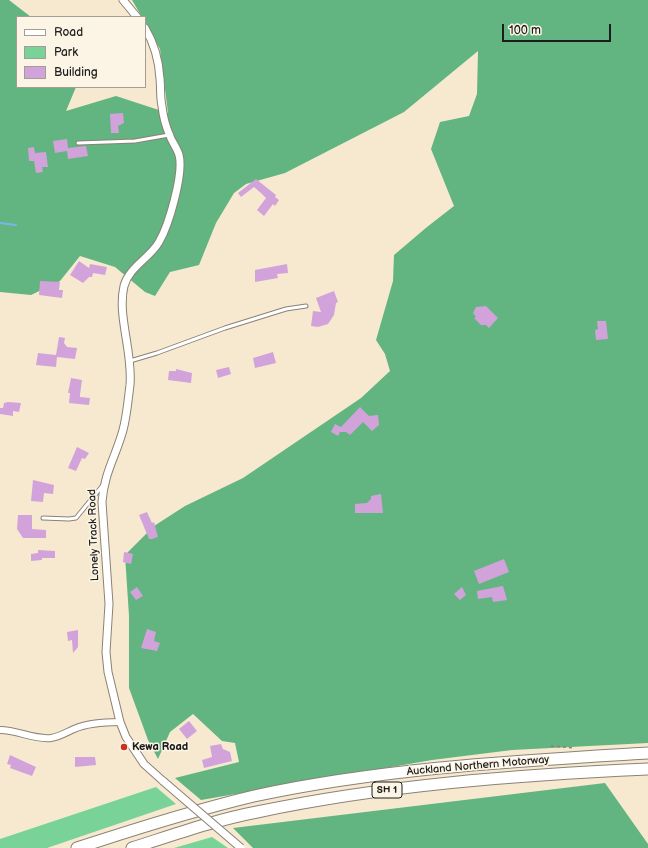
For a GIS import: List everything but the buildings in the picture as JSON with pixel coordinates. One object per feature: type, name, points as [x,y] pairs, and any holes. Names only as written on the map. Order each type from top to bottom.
[{"type":"highway","name":"Auckland Northern Motorway","points":[[77,848],[253,797],[307,786],[396,773],[648,753]]},
{"type":"highway","name":"Auckland Northern Motorway","points":[[132,848],[255,812],[350,795],[439,784],[648,769]]},
{"type":"street","points":[[123,0],[136,16]]},
{"type":"street","name":"Lonely Track Road","points":[[146,30],[152,40],[155,51],[160,77],[161,105],[169,135],[179,154],[180,176],[166,224],[159,242],[151,254],[129,274],[123,292],[123,315],[130,360],[128,404],[123,431],[103,485],[102,502],[109,604],[106,652],[108,672],[120,722],[135,752],[144,764],[241,848]]},
{"type":"street","points":[[0,730],[12,730],[44,739],[54,738],[74,729],[89,725],[120,722]]},
{"type":"lane","points":[[78,143],[136,142],[169,135]]},
{"type":"lane","points":[[130,360],[157,353],[240,323],[286,309],[306,306]]},
{"type":"lane","points":[[43,518],[76,518],[103,485]]},
{"type":"green space","points":[[0,0],[9,0],[30,16],[16,16],[16,88],[76,88],[66,111],[116,96],[168,113],[160,49],[146,25],[146,16],[141,16],[132,0],[648,0],[648,743],[512,750],[432,760],[201,800],[175,778],[239,762],[235,743],[222,741],[193,714],[170,732],[158,759],[148,740],[129,688],[129,616],[125,555],[154,526],[185,506],[243,478],[361,398],[390,371],[385,354],[376,340],[393,281],[394,255],[454,206],[431,149],[440,122],[469,116],[477,94],[478,51],[404,112],[285,173],[246,184],[234,193],[216,223],[199,265],[170,272],[155,296],[145,292],[115,267],[80,256],[60,281],[31,295],[0,292]]},
{"type":"green space","points":[[605,783],[648,844],[648,848],[253,848],[233,828]]},
{"type":"green space","points":[[156,787],[176,804],[47,848],[0,848],[0,839]]},
{"type":"green space","points":[[212,837],[228,848],[174,848]]},
{"type":"waterway","points":[[0,223],[16,225]]},
{"type":"place","name":"Kewa Road","points":[[124,747]]}]
